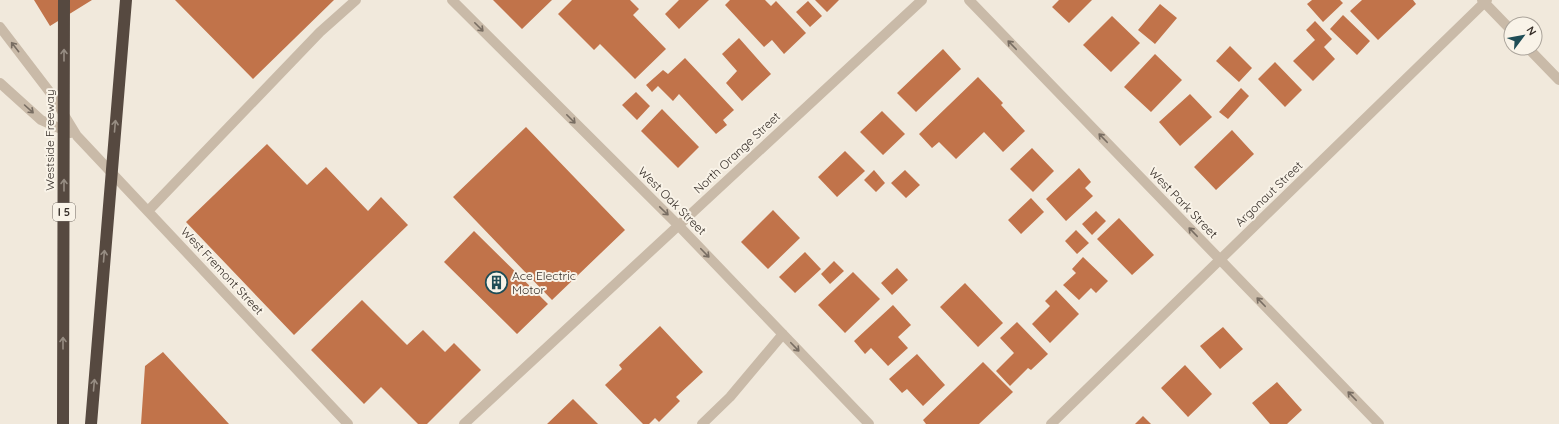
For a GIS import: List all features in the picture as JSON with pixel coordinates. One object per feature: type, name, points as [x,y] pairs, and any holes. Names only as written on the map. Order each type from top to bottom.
[{"type":"highway","name":"Westside Freeway","points":[[63,424],[64,0]]},
{"type":"highway","points":[[90,424],[126,0]]},
{"type":"street","points":[[148,211],[320,32],[356,0]]},
{"type":"street","name":"West Oak Street","points":[[452,0],[678,225],[869,424]]},
{"type":"street","name":"North Orange Street","points":[[464,424],[922,0]]},
{"type":"street","name":"West Park Street","points":[[969,0],[1379,424]]},
{"type":"street","points":[[1484,1],[1503,21]]},
{"type":"street","name":"Argonaut Street","points":[[1051,424],[1484,1]]},
{"type":"street","name":"West Fremont Street","points":[[0,28],[52,95],[77,136],[348,424]]},
{"type":"street","points":[[1536,56],[1559,80]]},
{"type":"street","name":"West Fremont Street","points":[[0,83],[41,120],[77,136]]},
{"type":"street","points":[[702,424],[730,397],[783,334]]},
{"type":"building","points":[[34,0],[92,0],[50,26]]},
{"type":"building","points":[[175,0],[334,0],[253,79]]},
{"type":"building","points":[[493,0],[552,0],[522,29]]},
{"type":"building","points":[[572,0],[630,0],[639,9],[633,15],[666,49],[635,79],[600,44],[594,50],[558,14]]},
{"type":"building","points":[[679,0],[709,0],[679,29],[665,14]]},
{"type":"building","points":[[730,0],[765,0],[771,6],[776,1],[806,33],[784,54],[772,40],[764,47],[725,5]]},
{"type":"building","points":[[815,0],[839,0],[827,12]]},
{"type":"building","points":[[1059,0],[1092,0],[1069,23],[1052,7]]},
{"type":"building","points":[[1312,0],[1340,0],[1343,3],[1323,22],[1307,4]]},
{"type":"building","points":[[1362,0],[1413,0],[1416,4],[1378,40],[1350,11]]},
{"type":"building","points":[[808,1],[822,16],[810,27],[796,12]]},
{"type":"building","points":[[1160,4],[1177,18],[1155,44],[1138,30]]},
{"type":"building","points":[[1343,15],[1370,41],[1357,55],[1330,29]]},
{"type":"building","points":[[1112,16],[1140,43],[1111,72],[1083,45]]},
{"type":"building","points":[[1315,21],[1332,39],[1324,47],[1335,59],[1313,81],[1293,61],[1315,40],[1306,30]]},
{"type":"building","points":[[739,38],[771,74],[742,101],[726,83],[737,71],[722,54]]},
{"type":"building","points":[[1230,46],[1252,68],[1239,82],[1216,61]]},
{"type":"building","points":[[943,49],[961,69],[916,112],[897,93]]},
{"type":"building","points":[[1155,54],[1182,80],[1151,112],[1124,87]]},
{"type":"building","points":[[685,58],[734,110],[723,120],[727,125],[716,134],[679,94],[673,101],[658,86],[652,92],[646,85],[663,70],[668,74]]},
{"type":"building","points":[[1275,62],[1302,90],[1285,107],[1258,79]]},
{"type":"building","points":[[978,77],[1003,103],[1001,105],[1025,131],[1003,152],[984,132],[956,159],[939,142],[932,148],[919,134]]},
{"type":"building","points":[[1241,88],[1249,96],[1228,119],[1219,112]]},
{"type":"building","points":[[636,92],[650,106],[637,120],[622,105]]},
{"type":"building","points":[[1190,94],[1212,117],[1180,146],[1159,122]]},
{"type":"building","points":[[662,109],[699,147],[678,168],[641,131]]},
{"type":"building","points":[[882,111],[905,134],[883,155],[860,132]]},
{"type":"building","points":[[526,127],[625,230],[552,300],[453,197]]},
{"type":"building","points":[[1232,130],[1254,154],[1216,190],[1194,167]]},
{"type":"building","points":[[267,144],[307,185],[326,167],[368,211],[381,197],[408,225],[294,335],[186,222]]},
{"type":"building","points":[[1032,148],[1054,171],[1033,192],[1010,169]]},
{"type":"building","points":[[845,151],[865,171],[837,197],[818,177]]},
{"type":"building","points":[[1079,168],[1091,182],[1085,188],[1093,196],[1066,221],[1046,199]]},
{"type":"building","points":[[874,170],[885,183],[876,192],[864,180]]},
{"type":"building","points":[[905,170],[920,185],[906,198],[891,183]]},
{"type":"building","points":[[1031,198],[1044,212],[1021,234],[1008,220]]},
{"type":"building","points":[[773,210],[800,238],[768,269],[741,242]]},
{"type":"building","points":[[1096,211],[1106,221],[1092,235],[1082,224]]},
{"type":"building","points":[[1119,218],[1154,255],[1132,275],[1097,239]]},
{"type":"building","points":[[1076,230],[1089,243],[1077,254],[1065,241]]},
{"type":"building","name":"Ace Electric Motor","points":[[474,231],[548,304],[517,334],[444,262]]},
{"type":"building","points":[[805,252],[821,269],[795,293],[779,277]]},
{"type":"building","points":[[1083,257],[1108,281],[1096,293],[1091,288],[1079,300],[1063,285],[1076,273],[1072,269]]},
{"type":"building","points":[[834,261],[844,271],[830,284],[821,274]]},
{"type":"building","points":[[897,268],[908,280],[892,295],[881,283]]},
{"type":"building","points":[[853,272],[880,299],[845,333],[818,305]]},
{"type":"building","points":[[965,283],[1003,323],[978,347],[940,307]]},
{"type":"building","points":[[1056,290],[1079,314],[1050,343],[1032,324],[1050,306],[1045,301]]},
{"type":"building","points":[[362,300],[407,345],[423,330],[445,352],[454,343],[481,370],[427,424],[418,424],[381,387],[364,404],[311,350]]},
{"type":"building","points":[[893,305],[911,325],[898,337],[908,348],[888,366],[871,348],[865,354],[854,341]]},
{"type":"building","points":[[1017,322],[1048,354],[1031,370],[1028,368],[1010,386],[996,371],[1014,353],[1000,338]]},
{"type":"building","points":[[660,326],[703,372],[676,397],[680,401],[659,422],[655,418],[649,424],[643,424],[605,385],[622,369],[619,365]]},
{"type":"building","points":[[1223,327],[1243,349],[1220,369],[1200,346]]},
{"type":"building","points":[[163,352],[229,424],[141,424],[145,366]]},
{"type":"building","points":[[917,354],[945,385],[923,406],[907,389],[902,393],[889,379]]},
{"type":"building","points":[[983,362],[1013,392],[979,424],[926,424],[923,420]]},
{"type":"building","points":[[1185,365],[1212,394],[1188,417],[1161,388]]},
{"type":"building","points":[[1277,382],[1302,410],[1287,424],[1270,424],[1252,403]]},
{"type":"building","points":[[573,399],[598,424],[547,424]]},
{"type":"building","points":[[1143,416],[1151,424],[1135,424]]},
{"type":"place","name":"Ace Electric Motor","points":[[496,283]]}]
